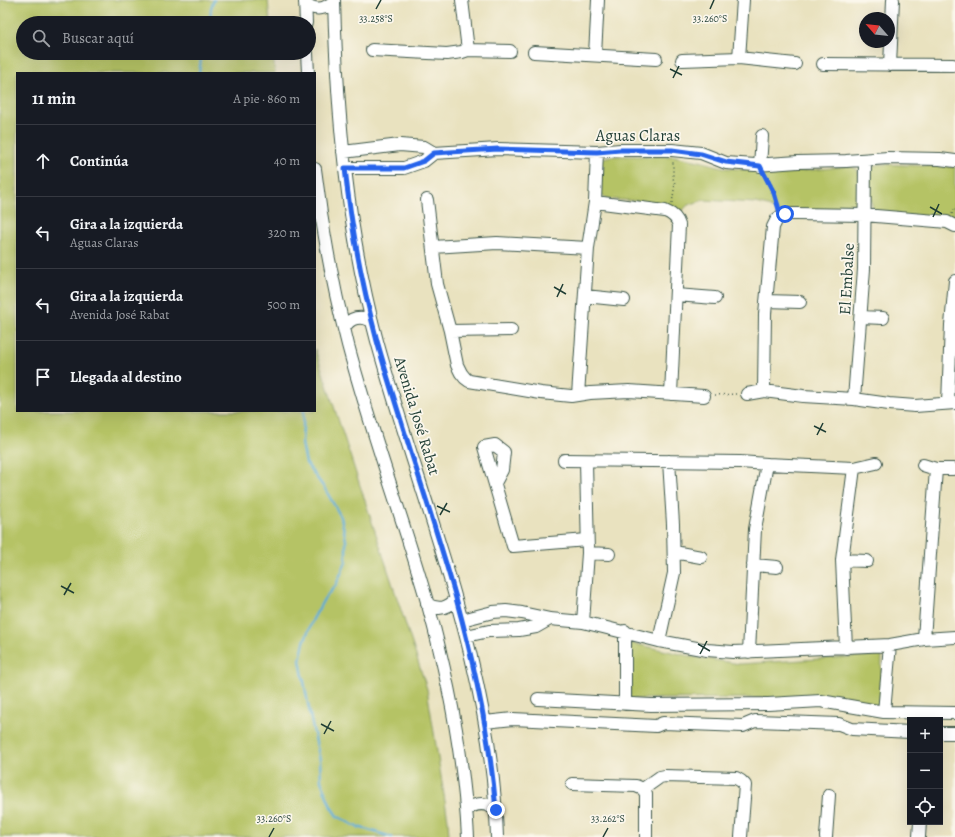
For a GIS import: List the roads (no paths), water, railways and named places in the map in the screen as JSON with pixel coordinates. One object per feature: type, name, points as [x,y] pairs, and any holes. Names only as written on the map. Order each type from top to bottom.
[{"type":"street","points":[[462,0],[468,50]]},
{"type":"street","points":[[595,54],[598,0]]},
{"type":"street","points":[[739,58],[743,0]]},
{"type":"street","points":[[890,65],[893,0]]},
{"type":"street","points":[[305,1],[313,8],[320,9],[334,1]]},
{"type":"street","points":[[305,1],[306,16]]},
{"type":"street","name":"Avenida José Rabat","points":[[334,1],[336,66],[343,152],[351,214],[372,321],[398,413],[456,599],[466,636],[485,722],[490,754],[496,810],[497,837]]},
{"type":"street","points":[[372,50],[447,54],[468,50],[510,51]]},
{"type":"street","points":[[534,52],[595,54],[656,59]]},
{"type":"street","points":[[682,60],[739,58],[795,64]]},
{"type":"street","points":[[307,60],[308,72]]},
{"type":"street","points":[[823,64],[953,65]]},
{"type":"street","points":[[760,166],[762,136]]},
{"type":"street","name":"Aguas Claras","points":[[343,152],[400,144],[424,147],[434,153],[498,149],[597,152],[620,150],[672,150],[701,154],[726,162],[760,166],[798,162],[888,158],[940,159],[955,161]]},
{"type":"street","points":[[578,395],[588,248],[595,202],[597,152]]},
{"type":"street","name":"Aguas Claras","points":[[345,168],[404,168],[424,161],[434,153]]},
{"type":"street","name":"El Embalse","points":[[854,399],[864,269],[865,160]]},
{"type":"street","points":[[316,176],[323,229],[337,301],[359,385],[427,604],[454,716],[463,774],[468,837]]},
{"type":"street","points":[[427,200],[437,284],[450,331],[457,365],[461,373],[469,381],[541,393],[571,396],[629,391],[704,396]]},
{"type":"street","points":[[595,202],[665,211],[678,219],[680,225],[671,394]]},
{"type":"street","points":[[764,391],[766,301],[772,251],[772,231],[774,224],[781,216],[785,214],[864,215],[947,222],[955,226]]},
{"type":"street","points":[[433,247],[497,243],[588,248]]},
{"type":"street","points":[[747,394],[764,391],[802,396],[854,399],[915,406],[951,403],[955,281]]},
{"type":"street","points":[[676,295],[716,298]]},
{"type":"street","points":[[585,296],[624,300]]},
{"type":"street","points":[[766,301],[800,302]]},
{"type":"street","points":[[861,317],[883,318]]},
{"type":"street","points":[[344,328],[348,321],[356,318],[365,318],[372,321]]},
{"type":"street","points":[[450,331],[512,330]]},
{"type":"street","points":[[564,460],[740,462],[854,468],[876,463]]},
{"type":"street","points":[[583,622],[588,553],[586,461]]},
{"type":"street","points":[[660,640],[674,573],[669,461]]},
{"type":"street","points":[[749,652],[755,529],[767,464]]},
{"type":"street","points":[[923,465],[936,469],[953,469]]},
{"type":"street","points":[[846,648],[842,560],[854,468]]},
{"type":"street","points":[[924,639],[936,469]]},
{"type":"street","points":[[495,483],[513,546],[587,540]]},
{"type":"street","points":[[674,552],[701,557]]},
{"type":"street","points":[[588,553],[609,554]]},
{"type":"street","points":[[842,560],[867,561]]},
{"type":"street","points":[[753,565],[777,567]]},
{"type":"street","points":[[427,604],[434,608],[441,608],[447,606],[456,599]]},
{"type":"street","points":[[462,620],[494,612],[506,611],[550,619],[583,622],[707,650],[749,652],[890,645],[924,639],[955,637]]},
{"type":"street","points":[[466,636],[489,631],[536,627],[550,619]]},
{"type":"street","points":[[625,631],[625,704]]},
{"type":"street","points":[[884,712],[890,645]]},
{"type":"street","points":[[538,699],[651,705],[760,704],[821,701],[884,712],[955,713]]},
{"type":"street","points":[[485,722],[513,719],[656,726],[663,723],[743,726],[755,721],[840,724],[852,730],[907,732]]},
{"type":"street","points":[[943,733],[955,733]]},
{"type":"street","points":[[643,789],[660,776],[736,778],[745,785],[741,837]]},
{"type":"street","points":[[572,784],[636,786],[643,789],[646,794],[646,837]]},
{"type":"street","points":[[826,837],[829,795]]},
{"type":"street","points":[[467,810],[475,805],[482,804],[489,805],[496,810]]},
{"type":"street","points":[[919,837],[920,825]]},
{"type":"waterway","points":[[210,16],[211,8],[214,0]]},
{"type":"waterway","points":[[199,72],[201,60]]},
{"type":"waterway","points":[[304,412],[302,443],[306,463],[325,489],[341,517],[346,540],[346,562],[336,585],[324,599],[313,619],[304,642],[300,660],[320,760],[321,781],[331,807],[337,816],[355,826],[392,837]]}]
